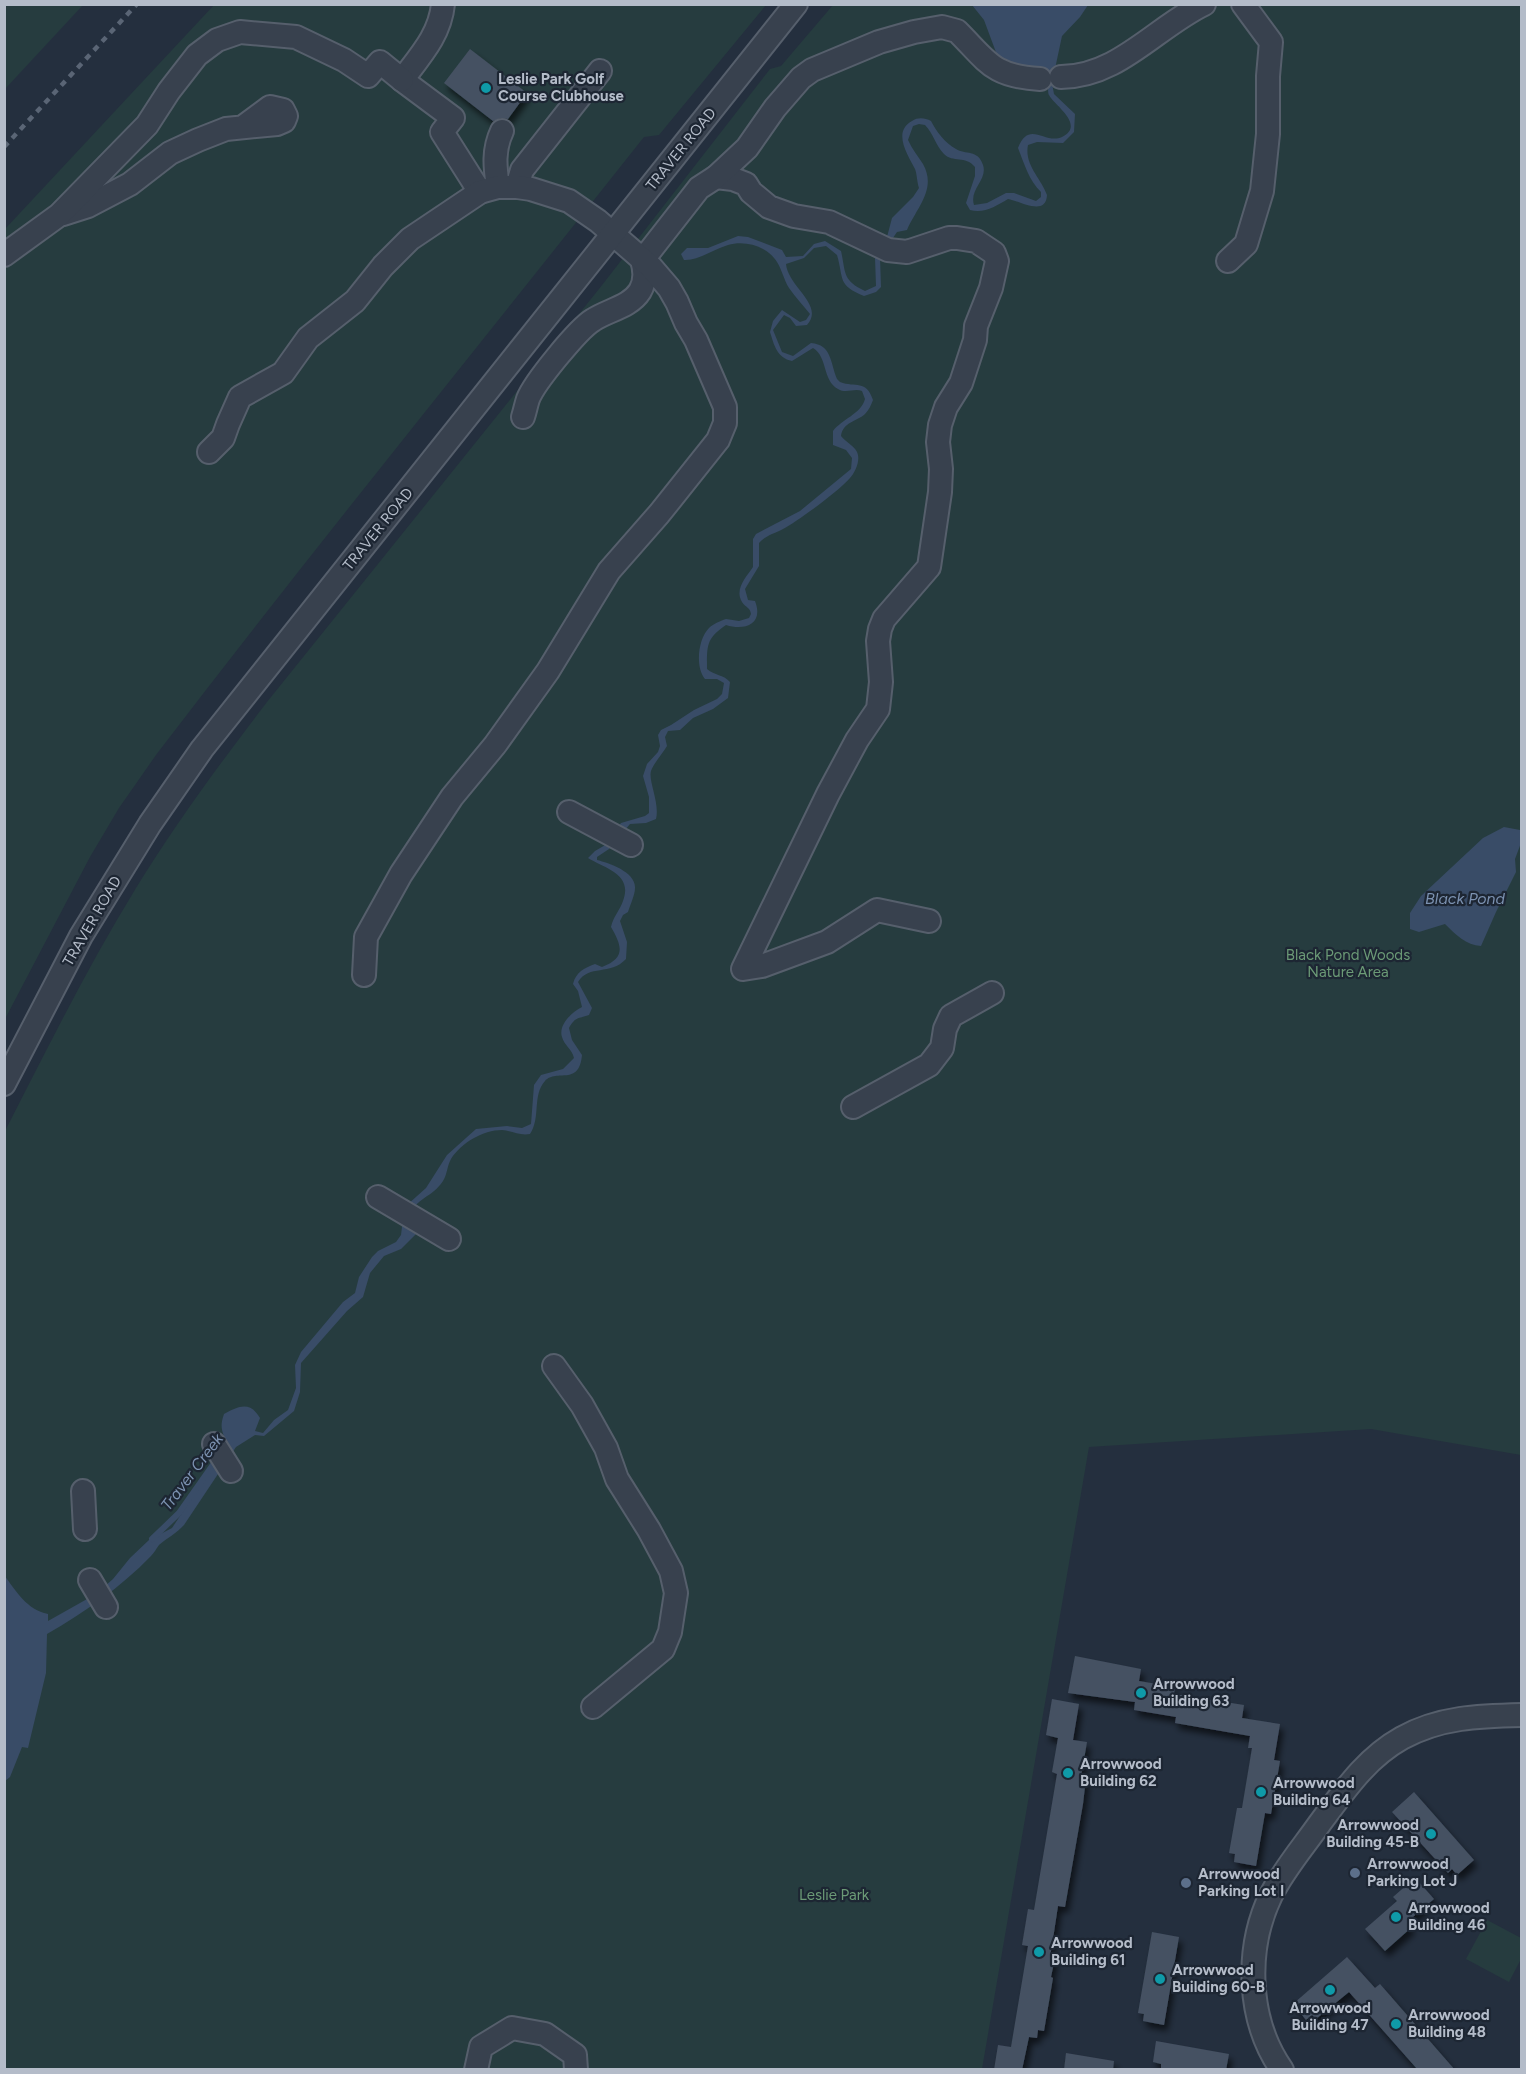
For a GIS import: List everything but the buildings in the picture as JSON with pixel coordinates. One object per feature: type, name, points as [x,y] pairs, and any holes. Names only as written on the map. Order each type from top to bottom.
[{"type":"street","points":[[402,80],[431,42],[441,17],[442,4]]},
{"type":"street","name":"TRAVER ROAD","points":[[4,1084],[81,936],[150,824],[202,749],[796,4]]},
{"type":"street","points":[[640,257],[649,252],[699,188],[716,177],[747,148],[775,108],[801,78],[812,70],[879,42],[942,27],[957,31],[1000,72],[1020,77],[1051,78],[1084,75],[1106,67],[1204,4]]},
{"type":"street","points":[[1228,261],[1246,244],[1262,191],[1268,134],[1268,76],[1271,42],[1243,4]]},
{"type":"street","points":[[4,255],[59,215],[147,125],[176,81],[197,55],[218,40],[240,33],[296,37],[344,60],[368,76],[380,62],[453,118],[442,132],[498,189],[548,194],[569,201],[585,211],[640,257],[669,288],[696,340],[725,407],[725,423],[722,432],[698,465],[609,571],[548,671],[495,745],[445,807],[401,874],[366,937],[364,975]]},
{"type":"street","points":[[209,452],[224,438],[240,397],[283,373],[308,338],[355,301],[383,266],[410,240],[498,189],[522,170],[600,71]]},
{"type":"street","points":[[59,215],[88,206],[130,184],[170,153],[225,129],[243,127]]},
{"type":"street","points":[[498,189],[495,159],[498,139],[502,131]]},
{"type":"street","points":[[747,148],[744,162],[746,184],[751,192],[769,207],[794,216],[829,222],[879,245],[907,252],[949,238],[976,241],[994,253],[997,261],[991,288],[976,326],[975,340],[961,383],[946,407],[940,425],[940,492],[929,567],[884,620],[880,629],[878,641],[881,682],[878,709],[857,741],[828,794],[742,969],[762,966],[827,942],[877,910],[929,921]]},
{"type":"street","points":[[716,177],[733,179],[746,184]]},
{"type":"street","points":[[523,417],[528,398],[544,373],[567,345],[591,321],[633,300],[641,290],[645,271],[640,257]]},
{"type":"street","points":[[569,812],[631,845]]},
{"type":"street","points":[[853,1107],[929,1065],[942,1048],[945,1029],[951,1016],[992,993]]},
{"type":"street","points":[[378,1197],[449,1239]]},
{"type":"street","points":[[554,1366],[582,1405],[606,1448],[617,1479],[671,1571],[676,1593],[670,1632],[663,1649],[593,1707]]},
{"type":"street","points":[[214,1444],[231,1471]]},
{"type":"street","points":[[83,1491],[85,1529]]},
{"type":"street","points":[[90,1580],[106,1607]]},
{"type":"street","points":[[1282,2070],[1265,2038],[1257,2013],[1254,1967],[1263,1915],[1284,1873],[1356,1775],[1379,1754],[1402,1738],[1447,1720],[1470,1716],[1521,1714]]},
{"type":"street","points":[[476,2070],[482,2048],[512,2028],[545,2034],[575,2055],[576,2070]]},
{"type":"green space","points":[[4,5],[83,5],[5,89]]},
{"type":"green space","points":[[214,5],[766,5],[659,135],[644,137],[337,522],[156,755],[119,808],[90,857],[5,1019],[5,229]]},
{"type":"green space","points":[[833,5],[1521,5],[1521,1455],[1371,1429],[1089,1447],[982,2069],[5,2069],[5,1131],[118,917],[167,840],[216,770],[267,702],[599,289],[770,69],[781,66]]},
{"type":"green space","points":[[1487,1920],[1521,1938],[1521,1959],[1509,1982],[1466,1959]]},
{"type":"water","points":[[972,5],[1088,5],[1062,36],[1052,83],[1054,94],[1075,114],[1074,132],[1063,143],[1037,142],[1028,145],[1028,159],[1047,195],[1046,202],[1032,206],[1008,199],[990,209],[975,211],[970,210],[966,203],[975,176],[975,167],[967,161],[944,154],[925,125],[913,126],[908,140],[927,173],[927,190],[907,230],[897,232],[880,257],[881,287],[876,292],[864,296],[849,288],[843,280],[837,255],[826,246],[814,248],[804,258],[786,264],[788,272],[812,310],[807,325],[796,326],[790,318],[784,315],[773,330],[782,352],[793,356],[811,343],[818,344],[827,351],[837,379],[846,384],[864,387],[873,400],[861,417],[847,425],[842,431],[841,436],[856,450],[858,462],[852,476],[828,498],[759,543],[759,566],[745,589],[748,600],[755,601],[757,615],[755,620],[746,626],[726,625],[711,639],[708,648],[707,669],[730,682],[728,698],[713,709],[693,718],[680,730],[668,731],[665,737],[667,746],[651,771],[656,819],[646,823],[630,824],[609,849],[597,857],[597,860],[627,873],[634,882],[635,891],[628,912],[620,921],[627,942],[626,959],[613,967],[588,973],[578,982],[592,1008],[589,1015],[576,1020],[569,1028],[572,1040],[582,1055],[577,1071],[572,1074],[550,1077],[545,1081],[539,1093],[535,1121],[530,1134],[502,1130],[487,1132],[473,1139],[455,1153],[439,1187],[411,1211],[408,1218],[416,1234],[401,1249],[384,1256],[370,1273],[363,1297],[347,1311],[301,1363],[300,1392],[294,1411],[264,1436],[255,1435],[236,1447],[184,1525],[159,1545],[127,1579],[102,1599],[47,1634],[46,1673],[28,1748],[22,1747],[10,1777],[5,1781],[4,1575],[28,1604],[48,1614],[48,1621],[96,1594],[149,1540],[172,1528],[226,1447],[222,1428],[224,1414],[239,1407],[248,1407],[260,1418],[255,1431],[263,1433],[274,1420],[288,1410],[296,1388],[295,1365],[301,1352],[343,1302],[355,1293],[359,1277],[372,1257],[378,1251],[396,1242],[401,1235],[402,1227],[399,1217],[407,1205],[426,1188],[447,1155],[476,1129],[507,1126],[522,1128],[531,1124],[534,1085],[541,1075],[563,1069],[574,1058],[561,1032],[567,1019],[582,1007],[578,991],[573,984],[578,973],[584,969],[595,964],[602,967],[615,960],[618,955],[620,951],[618,940],[611,927],[625,892],[624,884],[616,873],[588,858],[607,844],[621,823],[649,813],[649,797],[643,776],[647,764],[658,752],[660,746],[658,735],[661,730],[722,694],[724,683],[717,679],[705,679],[702,674],[699,653],[702,639],[712,625],[726,619],[739,621],[749,618],[751,614],[742,602],[740,588],[753,567],[753,539],[756,534],[800,511],[851,469],[852,458],[846,450],[833,445],[833,431],[860,409],[865,399],[862,391],[841,390],[833,385],[821,357],[813,348],[792,361],[783,357],[777,350],[770,332],[773,321],[782,310],[800,322],[806,320],[810,314],[789,288],[777,262],[768,252],[762,248],[741,243],[728,245],[689,260],[684,260],[681,254],[687,248],[708,248],[738,236],[748,237],[782,250],[786,257],[803,256],[814,244],[825,241],[841,251],[846,275],[852,283],[865,291],[876,286],[875,258],[887,237],[892,218],[919,188],[916,171],[902,137],[906,126],[919,118],[931,121],[941,137],[952,146],[960,151],[975,154],[981,160],[984,170],[974,194],[974,205],[987,203],[1006,193],[1014,193],[1036,201],[1041,197],[1041,192],[1030,177],[1018,148],[1027,135],[1056,139],[1062,137],[1069,132],[1070,121],[1049,95],[1048,86],[1005,63],[997,55],[984,20]]},
{"type":"water","name":"Black Pond","points":[[1504,827],[1520,830],[1521,843],[1515,859],[1516,872],[1481,946],[1466,942],[1445,924],[1419,932],[1410,929],[1410,913],[1421,896],[1483,838]]},
{"type":"waterway","name":"Traver Creek","points":[[152,1539],[179,1513],[217,1459]]},
{"type":"railway","points":[[4,147],[137,4]]},
{"type":"place","name":"Leslie Park Golf Course Clubhouse","points":[[486,88]]},
{"type":"place","name":"Arrowwood Building 63","points":[[1141,1693]]},
{"type":"place","name":"Arrowwood Building 62","points":[[1068,1773]]},
{"type":"place","name":"Arrowwood Building 64","points":[[1261,1792]]},
{"type":"place","name":"Arrowwood Building 45-B","points":[[1431,1834]]},
{"type":"place","name":"Arrowwood Parking Lot J","points":[[1355,1873]]},
{"type":"place","name":"Arrowwood Parking Lot I","points":[[1186,1883]]},
{"type":"place","name":"Arrowwood Building 46","points":[[1396,1917]]},
{"type":"place","name":"Arrowwood Building 61","points":[[1039,1952]]},
{"type":"place","name":"Arrowwood Building 60-B","points":[[1160,1979]]},
{"type":"place","name":"Arrowwood Building 47","points":[[1330,1990]]},
{"type":"place","name":"Arrowwood Building 48","points":[[1396,2024]]},
{"type":"park label","name":"Black Pond Woods Nature Area","points":[[1348,964]]},
{"type":"park label","name":"Leslie Park","points":[[834,1895]]}]
